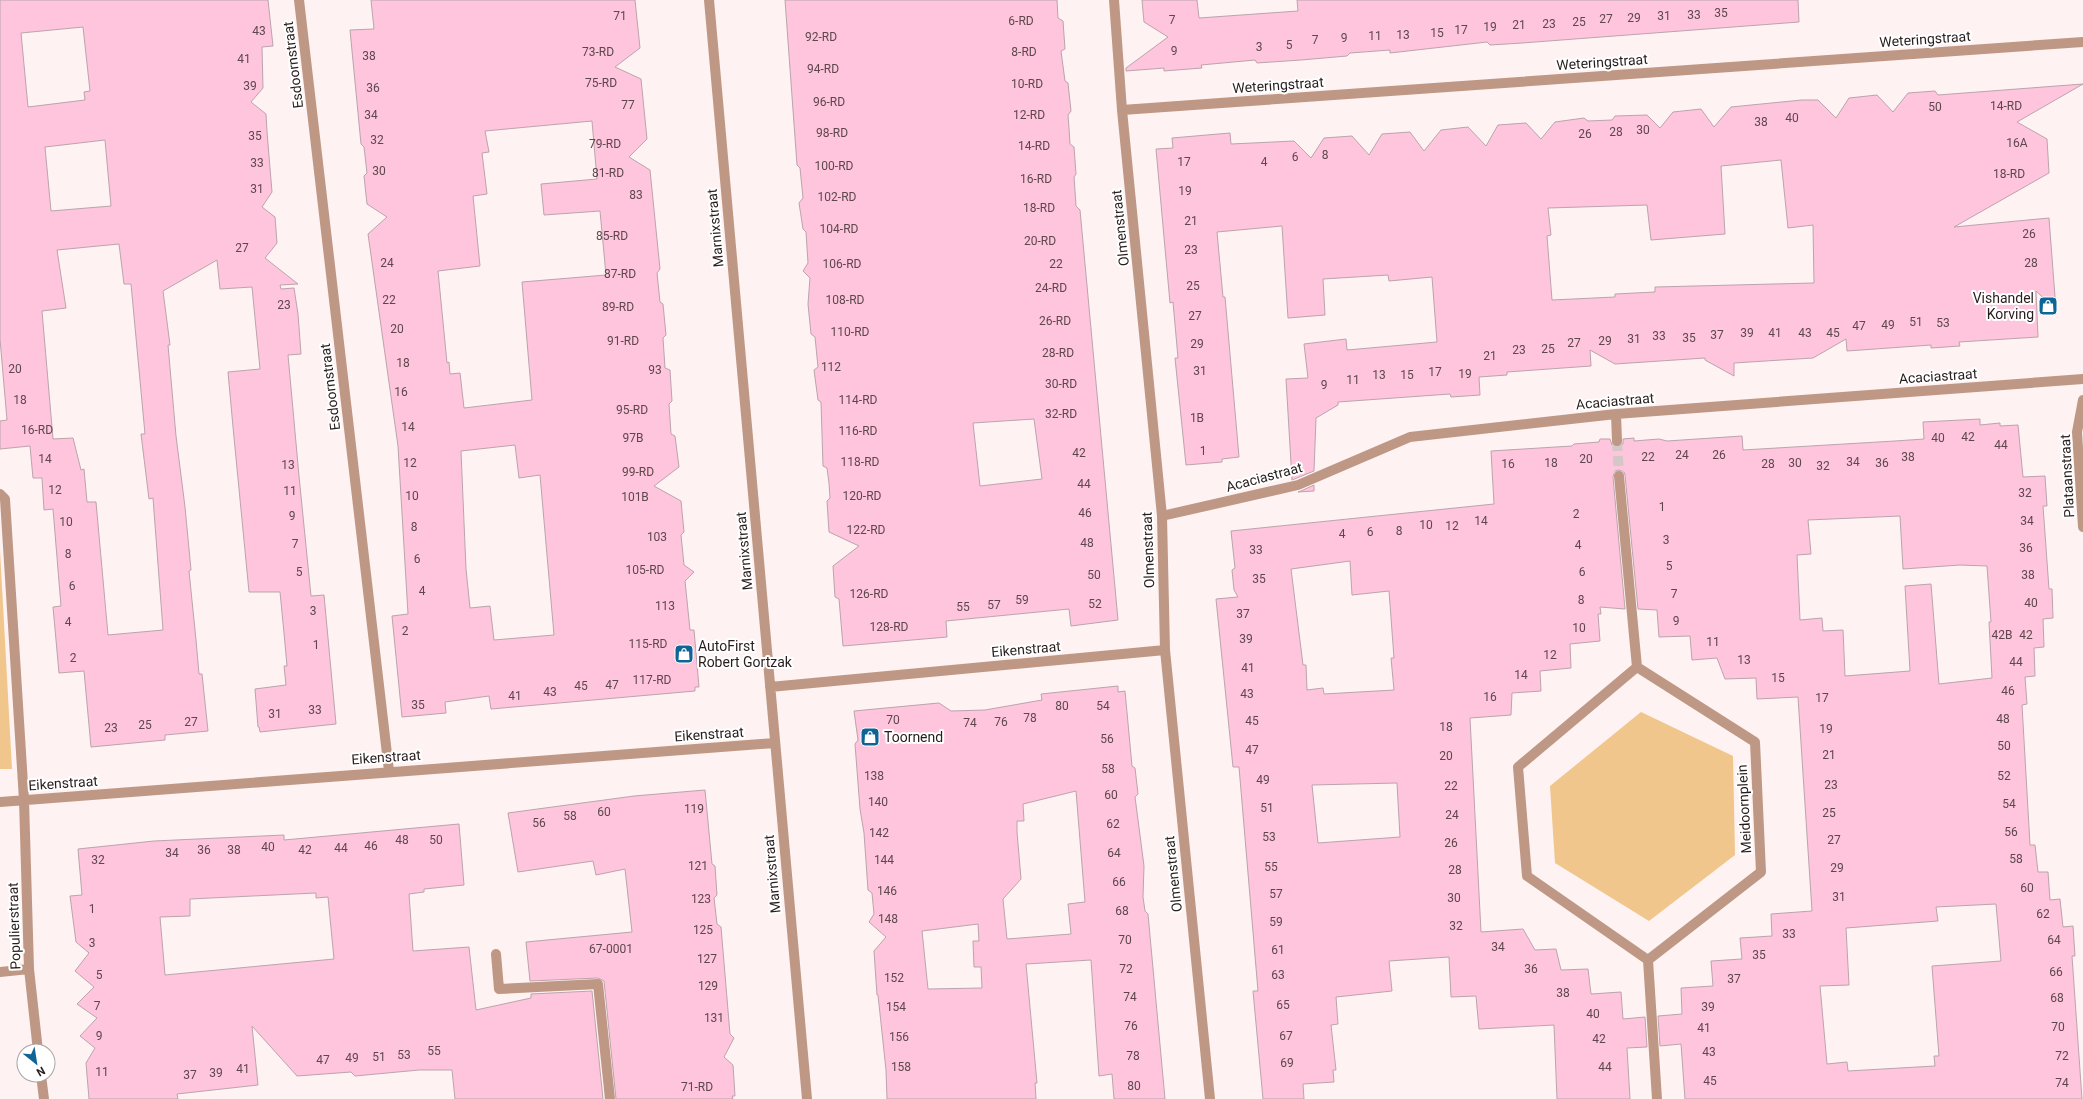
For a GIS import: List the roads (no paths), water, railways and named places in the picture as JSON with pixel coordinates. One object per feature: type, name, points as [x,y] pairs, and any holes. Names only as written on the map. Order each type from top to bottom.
[{"type":"street","name":"Esdoornstraat","points":[[299,0],[388,771]]},
{"type":"street","name":"Marnixstraat","points":[[709,0],[774,743],[807,1099]]},
{"type":"street","name":"Olmenstraat","points":[[1114,0],[1122,110],[1162,516],[1165,650],[1210,1099]]},
{"type":"street","name":"Weteringstraat","points":[[1122,110],[2083,42]]},
{"type":"street","name":"Acaciastraat","points":[[1162,516],[1298,485],[1410,437],[1616,414],[2083,379]]},
{"type":"street","name":"Plataanstraat","points":[[2083,400],[2077,432],[2083,527]]},
{"type":"street","points":[[1616,414],[1617,441]]},
{"type":"street","points":[[1619,476],[1637,666],[1518,766],[1528,876],[1648,960],[1657,1099]]},
{"type":"street","name":"Populierstraat","points":[[0,494],[5,499],[24,800],[29,969],[37,1043]]},
{"type":"street","name":"Eikenstraat","points":[[770,687],[1165,650]]},
{"type":"street","name":"Meidoornplein","points":[[1637,666],[1755,742],[1761,872],[1648,960]]},
{"type":"street","name":"Eikenstraat","points":[[0,802],[388,771],[774,743]]},
{"type":"street","points":[[496,954],[499,989],[598,984],[610,1099]]},
{"type":"street","points":[[0,972],[29,969]]},
{"type":"street","points":[[42,1083],[44,1099]]},
{"type":"tunnel","points":[[1617,441],[1619,476]]},
{"type":"place","name":"Vishandel Korving","points":[[2048,306]]},
{"type":"place","name":"AutoFirst Robert Gortzak","points":[[684,654]]},
{"type":"place","name":"Toornend","points":[[870,737]]}]
